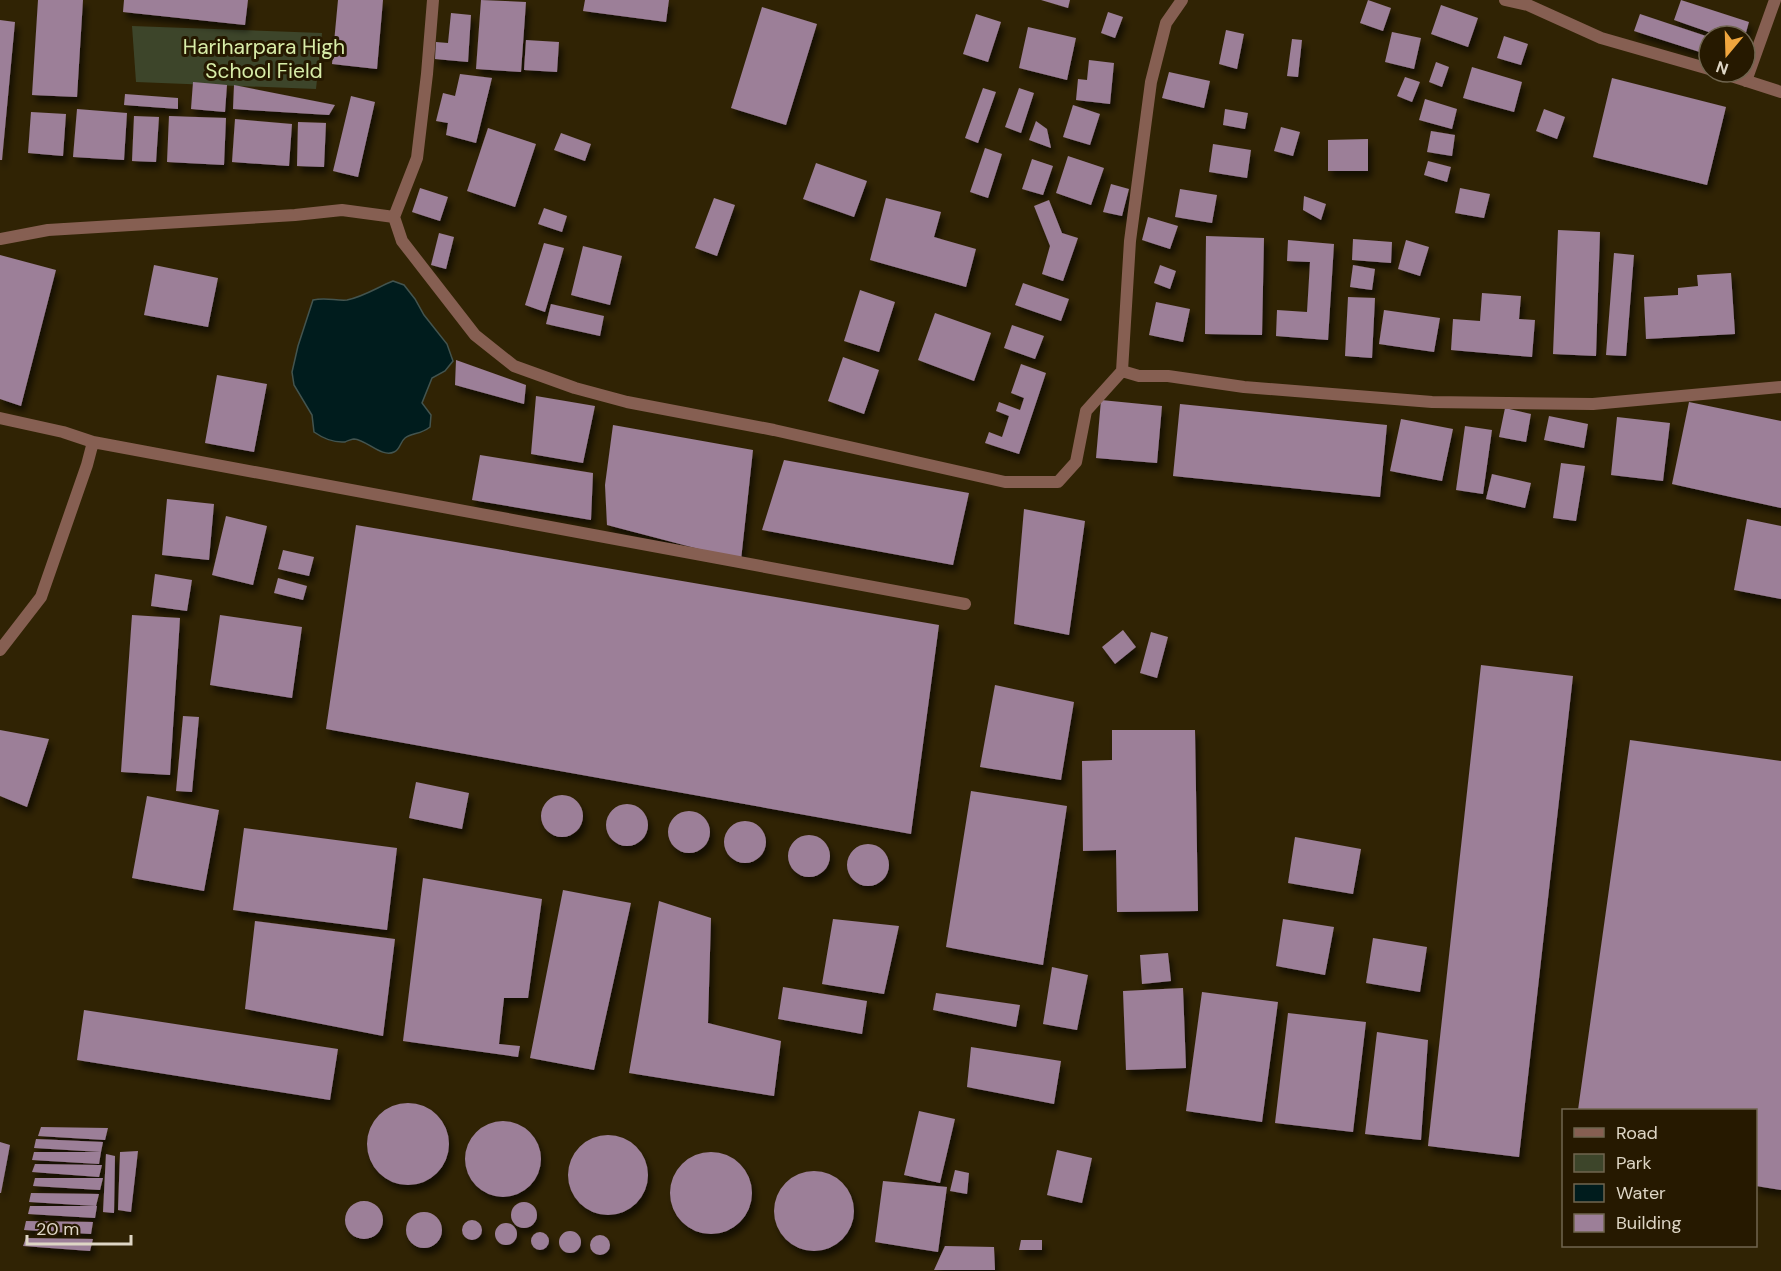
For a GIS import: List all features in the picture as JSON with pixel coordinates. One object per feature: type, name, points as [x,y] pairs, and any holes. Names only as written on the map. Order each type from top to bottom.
[{"type":"street","points":[[433,0],[417,158],[394,217],[402,241],[475,335],[514,366],[574,388],[627,402],[796,435],[1005,482],[1058,482],[1076,462],[1086,411],[1122,371],[1130,242],[1151,82],[1166,23],[1182,0]]},
{"type":"street","points":[[1505,0],[1528,5],[1601,38],[1697,66]]},
{"type":"street","points":[[1757,50],[1775,0]]},
{"type":"street","points":[[1756,84],[1781,92]]},
{"type":"street","points":[[0,239],[48,230],[342,210],[394,217]]},
{"type":"street","points":[[1122,371],[1139,376],[1168,376],[1244,387],[1432,402],[1593,404],[1781,387]]},
{"type":"street","points":[[0,418],[63,432],[93,442],[965,604]]},
{"type":"street","points":[[0,650],[41,597],[93,442]]},
{"type":"green space","name":"Hariharpara High School Field","points":[[132,26],[322,33],[316,89],[136,82]]},
{"type":"water","points":[[393,281],[404,285],[415,299],[424,315],[447,344],[453,361],[445,371],[432,378],[422,403],[431,415],[430,427],[405,438],[398,450],[385,453],[359,440],[336,442],[325,439],[314,432],[312,415],[294,385],[292,372],[313,300],[353,299]]},
{"type":"building","points":[[38,0],[83,0],[77,97],[32,95]]},
{"type":"building","points":[[124,0],[248,0],[245,25],[123,12]]},
{"type":"building","points":[[338,0],[383,0],[377,69],[332,64]]},
{"type":"building","points":[[481,0],[526,2],[521,72],[476,69]]},
{"type":"building","points":[[585,0],[669,0],[666,22],[583,11]]},
{"type":"building","points":[[1041,0],[1070,0],[1068,8]]},
{"type":"building","points":[[1368,0],[1391,8],[1383,31],[1360,23]]},
{"type":"building","points":[[1681,0],[1749,22],[1748,24],[1697,24],[1697,28],[1674,20]]},
{"type":"building","points":[[1441,5],[1478,18],[1468,47],[1431,34]]},
{"type":"building","points":[[762,7],[817,24],[786,125],[731,108]]},
{"type":"building","points":[[1108,12],[1123,17],[1115,38],[1101,33]]},
{"type":"building","points":[[451,13],[471,15],[468,62],[435,59],[436,42],[448,43]]},
{"type":"building","points":[[976,14],[1001,22],[988,62],[963,54]]},
{"type":"building","points":[[1640,14],[1697,33],[1697,51],[1634,31]]},
{"type":"building","points":[[0,20],[15,22],[2,160],[0,160]]},
{"type":"building","points":[[1028,27],[1076,38],[1067,80],[1019,68]]},
{"type":"building","points":[[1226,30],[1244,34],[1237,69],[1219,64]]},
{"type":"building","points":[[1392,32],[1421,38],[1414,69],[1385,62]]},
{"type":"building","points":[[1504,36],[1528,44],[1521,65],[1497,58]]},
{"type":"building","points":[[1292,39],[1302,40],[1298,77],[1287,76]]},
{"type":"building","points":[[526,40],[559,42],[557,72],[524,70]]},
{"type":"building","points":[[1089,60],[1114,63],[1110,104],[1076,100],[1078,79],[1087,80]]},
{"type":"building","points":[[1436,62],[1449,67],[1442,87],[1429,82]]},
{"type":"building","points":[[1472,67],[1522,82],[1514,112],[1463,98]]},
{"type":"building","points":[[1169,72],[1210,81],[1204,108],[1162,98]]},
{"type":"building","points":[[460,74],[492,78],[476,143],[446,135],[448,123],[436,121],[443,93],[455,96]]},
{"type":"building","points":[[1405,77],[1420,82],[1412,102],[1397,96]]},
{"type":"building","points":[[1612,78],[1726,107],[1707,185],[1593,157]]},
{"type":"building","points":[[193,82],[227,85],[225,112],[191,109]]},
{"type":"building","points":[[234,85],[335,105],[329,115],[233,109]]},
{"type":"building","points":[[983,88],[996,92],[978,143],[965,138]]},
{"type":"building","points":[[1019,88],[1034,93],[1021,133],[1005,127]]},
{"type":"building","points":[[125,94],[178,98],[178,109],[124,105]]},
{"type":"building","points":[[351,96],[375,102],[358,177],[333,171]]},
{"type":"building","points":[[1425,99],[1457,109],[1452,129],[1419,120]]},
{"type":"building","points":[[1073,105],[1100,114],[1090,145],[1063,137]]},
{"type":"building","points":[[77,109],[127,113],[124,160],[73,157]]},
{"type":"building","points":[[1225,109],[1248,113],[1245,129],[1223,125]]},
{"type":"building","points":[[1544,109],[1565,117],[1557,139],[1536,131]]},
{"type":"building","points":[[31,112],[66,114],[63,156],[28,153]]},
{"type":"building","points":[[134,116],[159,117],[156,162],[132,161]]},
{"type":"building","points":[[169,116],[226,118],[224,165],[167,162]]},
{"type":"building","points":[[235,119],[292,124],[289,166],[232,162]]},
{"type":"building","points":[[1036,121],[1047,129],[1051,148],[1029,140]]},
{"type":"building","points":[[298,122],[326,123],[324,167],[297,166]]},
{"type":"building","points":[[1281,127],[1300,132],[1293,156],[1274,151]]},
{"type":"building","points":[[488,128],[536,144],[515,207],[467,191]]},
{"type":"building","points":[[1431,131],[1455,135],[1452,156],[1427,152]]},
{"type":"building","points":[[561,133],[591,144],[585,161],[554,150]]},
{"type":"building","points":[[1368,139],[1368,171],[1328,171],[1328,140]]},
{"type":"building","points":[[1213,144],[1251,150],[1247,178],[1209,172]]},
{"type":"building","points":[[985,148],[1002,154],[988,198],[970,192]]},
{"type":"building","points":[[1068,156],[1104,168],[1091,205],[1056,193]]},
{"type":"building","points":[[1032,159],[1053,166],[1043,195],[1022,189]]},
{"type":"building","points":[[1428,161],[1451,167],[1447,182],[1424,175]]},
{"type":"building","points":[[816,163],[867,181],[854,217],[803,199]]},
{"type":"building","points":[[1111,184],[1129,189],[1122,216],[1103,212]]},
{"type":"building","points":[[420,188],[448,197],[440,221],[412,212]]},
{"type":"building","points":[[1460,188],[1490,194],[1484,218],[1455,213]]},
{"type":"building","points":[[1180,189],[1217,195],[1212,223],[1175,217]]},
{"type":"building","points":[[1304,196],[1326,204],[1321,220],[1303,210]]},
{"type":"building","points":[[714,198],[735,205],[717,256],[695,248]]},
{"type":"building","points":[[886,198],[941,212],[934,237],[976,249],[966,287],[870,260]]},
{"type":"building","points":[[1049,200],[1062,233],[1078,238],[1063,281],[1042,274],[1050,246],[1034,206]]},
{"type":"building","points":[[544,208],[567,216],[562,232],[538,224]]},
{"type":"building","points":[[1148,217],[1178,226],[1170,249],[1142,240]]},
{"type":"building","points":[[1558,230],[1600,232],[1596,356],[1553,354]]},
{"type":"building","points":[[439,233],[454,237],[446,269],[431,265]]},
{"type":"building","points":[[1206,236],[1264,238],[1262,335],[1205,334]]},
{"type":"building","points":[[1353,239],[1392,242],[1391,263],[1352,260]]},
{"type":"building","points":[[1288,240],[1334,244],[1328,340],[1276,336],[1277,310],[1307,312],[1310,262],[1287,261]]},
{"type":"building","points":[[1406,240],[1429,247],[1420,276],[1398,269]]},
{"type":"building","points":[[544,243],[564,248],[545,312],[525,305]]},
{"type":"building","points":[[583,246],[622,256],[610,305],[571,295]]},
{"type":"building","points":[[1614,253],[1634,255],[1626,356],[1606,355]]},
{"type":"building","points":[[0,255],[56,270],[21,406],[0,399]]},
{"type":"building","points":[[154,265],[218,278],[208,327],[144,315]]},
{"type":"building","points":[[1160,265],[1176,271],[1170,289],[1154,283]]},
{"type":"building","points":[[1353,265],[1375,269],[1372,290],[1350,287]]},
{"type":"building","points":[[1731,273],[1735,334],[1646,339],[1644,297],[1678,295],[1678,288],[1698,286],[1697,275]]},
{"type":"building","points":[[1023,283],[1069,299],[1061,321],[1015,305]]},
{"type":"building","points":[[860,290],[895,302],[879,352],[844,341]]},
{"type":"building","points":[[1482,293],[1521,296],[1519,319],[1535,320],[1532,357],[1451,350],[1453,319],[1480,321]]},
{"type":"building","points":[[1348,297],[1375,298],[1372,358],[1345,356]]},
{"type":"building","points":[[1156,302],[1190,309],[1183,342],[1149,335]]},
{"type":"building","points":[[551,304],[604,316],[600,336],[546,324]]},
{"type":"building","points":[[1384,310],[1440,318],[1434,352],[1379,344]]},
{"type":"building","points":[[935,313],[991,333],[974,381],[918,360]]},
{"type":"building","points":[[1012,325],[1044,336],[1035,359],[1004,348]]},
{"type":"building","points":[[843,357],[879,370],[864,414],[828,401]]},
{"type":"building","points":[[456,360],[526,385],[524,404],[455,385]]},
{"type":"building","points":[[1021,364],[1046,373],[1019,454],[985,443],[989,432],[1002,437],[1009,416],[996,411],[999,402],[1020,410],[1024,398],[1011,393]]},
{"type":"building","points":[[217,375],[267,384],[254,452],[205,443]]},
{"type":"building","points":[[536,396],[595,406],[583,463],[531,454]]},
{"type":"building","points":[[1101,400],[1162,406],[1157,463],[1096,458]]},
{"type":"building","points":[[1689,402],[1781,421],[1781,508],[1672,484]]},
{"type":"building","points":[[1180,404],[1387,425],[1380,497],[1173,476]]},
{"type":"building","points":[[1505,408],[1531,414],[1526,442],[1499,437]]},
{"type":"building","points":[[1549,416],[1588,424],[1584,448],[1544,440]]},
{"type":"building","points":[[1617,417],[1670,423],[1663,481],[1611,475]]},
{"type":"building","points":[[1401,419],[1453,429],[1442,481],[1390,471]]},
{"type":"building","points":[[613,425],[753,450],[741,560],[607,525],[605,485]]},
{"type":"building","points":[[1465,426],[1492,430],[1483,494],[1456,490]]},
{"type":"building","points":[[480,455],[593,473],[591,520],[472,500]]},
{"type":"building","points":[[784,460],[969,493],[953,565],[762,530]]},
{"type":"building","points":[[1561,463],[1585,466],[1576,521],[1553,518]]},
{"type":"building","points":[[1492,474],[1531,483],[1525,508],[1486,499]]},
{"type":"building","points":[[167,499],[214,504],[209,560],[162,555]]},
{"type":"building","points":[[1024,509],[1085,521],[1069,635],[1014,624]]},
{"type":"building","points":[[226,516],[267,526],[253,585],[212,575]]},
{"type":"building","points":[[1747,519],[1781,526],[1781,599],[1734,590]]},
{"type":"building","points":[[356,525],[939,625],[911,834],[326,729]]},
{"type":"building","points":[[283,550],[314,557],[309,576],[278,569]]},
{"type":"building","points":[[155,574],[192,580],[187,611],[151,606]]},
{"type":"building","points":[[278,578],[307,586],[303,600],[274,593]]},
{"type":"building","points":[[132,615],[180,618],[170,775],[121,772]]},
{"type":"building","points":[[220,615],[302,627],[292,698],[210,685]]},
{"type":"building","points":[[1123,630],[1136,647],[1115,664],[1102,647]]},
{"type":"building","points":[[1151,632],[1168,637],[1157,678],[1140,673]]},
{"type":"building","points":[[1481,665],[1573,676],[1519,1157],[1428,1146]]},
{"type":"building","points":[[995,685],[1074,702],[1061,780],[980,767]]},
{"type":"building","points":[[183,716],[199,717],[192,792],[176,791]]},
{"type":"building","points":[[0,730],[49,739],[27,807],[0,796]]},
{"type":"building","points":[[1112,730],[1195,730],[1198,911],[1117,912],[1116,850],[1083,851],[1082,761],[1112,760]]},
{"type":"building","points":[[1630,740],[1781,761],[1781,1190],[1757,1186],[1757,1109],[1578,1109]]},
{"type":"building","points":[[416,782],[469,793],[462,829],[409,818]]},
{"type":"building","points":[[971,791],[1067,806],[1043,965],[946,947]]},
{"type":"building","points":[[562,795],[570,796],[577,801],[582,808],[582,824],[577,831],[570,836],[562,837],[554,836],[547,831],[542,824],[541,816],[542,808],[547,801],[554,796]]},
{"type":"building","points":[[147,796],[219,810],[204,891],[132,878]]},
{"type":"building","points":[[627,804],[635,805],[642,810],[647,817],[647,833],[642,840],[635,845],[627,846],[619,845],[612,840],[607,833],[606,825],[607,817],[612,810],[619,805]]},
{"type":"building","points":[[689,811],[697,812],[704,817],[709,824],[709,840],[704,847],[697,852],[689,853],[681,852],[674,847],[669,840],[668,832],[669,824],[674,817],[681,812]]},
{"type":"building","points":[[745,821],[753,822],[760,827],[765,834],[765,850],[760,857],[753,862],[745,863],[737,862],[730,857],[725,850],[724,842],[725,834],[730,827],[737,822]]},
{"type":"building","points":[[244,828],[397,848],[387,930],[233,910]]},
{"type":"building","points":[[809,835],[817,836],[824,841],[829,848],[829,864],[824,871],[817,876],[809,877],[801,876],[794,871],[789,864],[788,856],[789,848],[794,841],[801,836]]},
{"type":"building","points":[[1295,837],[1361,849],[1353,894],[1288,883]]},
{"type":"building","points":[[868,844],[876,845],[883,850],[888,857],[888,873],[883,880],[876,885],[868,886],[860,885],[853,880],[848,873],[847,865],[848,857],[853,850],[860,845]]},
{"type":"building","points":[[423,878],[542,899],[528,998],[504,998],[499,1044],[520,1046],[518,1057],[403,1041]]},
{"type":"building","points":[[563,890],[631,903],[594,1070],[530,1058]]},
{"type":"building","points":[[659,901],[711,918],[708,1023],[781,1041],[774,1096],[629,1073]]},
{"type":"building","points":[[833,919],[899,926],[884,994],[822,984]]},
{"type":"building","points":[[1283,919],[1334,927],[1325,975],[1276,966]]},
{"type":"building","points":[[255,921],[395,939],[383,1036],[245,1009]]},
{"type":"building","points":[[1373,938],[1427,947],[1420,992],[1366,983]]},
{"type":"building","points":[[1168,953],[1171,981],[1142,984],[1140,955]]},
{"type":"building","points":[[1052,967],[1088,975],[1077,1030],[1043,1024]]},
{"type":"building","points":[[783,987],[867,1001],[862,1034],[778,1019]]},
{"type":"building","points":[[1183,988],[1186,1068],[1126,1070],[1123,991]]},
{"type":"building","points":[[1202,992],[1278,1002],[1262,1122],[1186,1111]]},
{"type":"building","points":[[936,993],[1020,1005],[1016,1027],[933,1010]]},
{"type":"building","points":[[84,1010],[338,1049],[330,1100],[77,1060]]},
{"type":"building","points":[[1288,1013],[1366,1022],[1353,1132],[1275,1123]]},
{"type":"building","points":[[1377,1032],[1428,1040],[1421,1140],[1365,1134]]},
{"type":"building","points":[[971,1047],[1061,1061],[1054,1104],[967,1087]]},
{"type":"building","points":[[408,1103],[424,1107],[437,1115],[445,1128],[449,1144],[445,1160],[437,1173],[424,1181],[408,1185],[392,1181],[379,1173],[371,1160],[367,1144],[371,1128],[379,1115],[392,1107]]},
{"type":"building","points":[[919,1111],[955,1119],[940,1183],[904,1175]]},
{"type":"building","points":[[503,1121],[518,1124],[530,1132],[538,1144],[541,1159],[538,1174],[530,1186],[518,1194],[503,1197],[488,1194],[476,1186],[468,1174],[465,1159],[468,1144],[476,1132],[488,1124]]},
{"type":"building","points":[[41,1127],[108,1128],[105,1140],[38,1136]]},
{"type":"building","points":[[608,1135],[623,1138],[636,1147],[645,1160],[648,1175],[645,1190],[636,1203],[623,1212],[608,1215],[593,1212],[580,1203],[571,1190],[568,1175],[571,1160],[580,1147],[593,1138]]},
{"type":"building","points":[[36,1139],[103,1142],[101,1152],[34,1148]]},
{"type":"building","points":[[0,1142],[10,1145],[1,1193],[0,1193]]},
{"type":"building","points":[[1057,1150],[1092,1158],[1082,1203],[1047,1195]]},
{"type":"building","points":[[138,1151],[131,1212],[118,1210],[120,1152]]},
{"type":"building","points":[[34,1152],[101,1152],[99,1164],[32,1160]]},
{"type":"building","points":[[703,1152],[719,1152],[734,1159],[745,1170],[752,1185],[749,1209],[740,1222],[719,1234],[703,1234],[688,1227],[677,1216],[670,1201],[670,1185],[677,1170],[688,1159]]},
{"type":"building","points":[[106,1154],[115,1156],[114,1213],[103,1212]]},
{"type":"building","points":[[35,1164],[102,1165],[99,1177],[32,1172]]},
{"type":"building","points":[[955,1170],[969,1173],[967,1194],[950,1191]]},
{"type":"building","points":[[806,1171],[822,1171],[843,1182],[854,1203],[854,1219],[843,1240],[822,1251],[806,1251],[792,1245],[780,1233],[774,1219],[774,1203],[780,1189],[792,1177]]},
{"type":"building","points":[[35,1178],[103,1178],[100,1190],[33,1186]]},
{"type":"building","points":[[883,1181],[947,1187],[938,1252],[875,1242]]},
{"type":"building","points":[[31,1193],[99,1194],[96,1206],[29,1202]]},
{"type":"building","points":[[364,1201],[378,1206],[383,1220],[378,1234],[364,1239],[350,1234],[345,1220],[350,1206]]},
{"type":"building","points":[[524,1202],[533,1206],[537,1215],[533,1224],[524,1228],[515,1224],[511,1215],[515,1206]]},
{"type":"building","points":[[30,1206],[97,1206],[95,1218],[28,1214]]},
{"type":"building","points":[[424,1212],[437,1217],[442,1230],[437,1243],[424,1248],[411,1243],[406,1230],[411,1217]]},
{"type":"building","points":[[472,1220],[479,1223],[482,1230],[479,1237],[472,1240],[465,1237],[462,1230],[465,1223]]},
{"type":"building","points":[[26,1221],[93,1222],[91,1234],[24,1230]]},
{"type":"building","points":[[506,1223],[514,1226],[517,1234],[514,1242],[506,1245],[498,1242],[495,1234],[498,1226]]},
{"type":"building","points":[[570,1231],[580,1238],[581,1242],[574,1252],[570,1253],[560,1246],[559,1242],[566,1232]]},
{"type":"building","points":[[536,1232],[544,1232],[549,1237],[547,1248],[536,1250],[531,1245],[531,1237]]},
{"type":"building","points":[[600,1235],[607,1238],[610,1245],[607,1252],[600,1255],[593,1252],[590,1245],[593,1238]]},
{"type":"building","points":[[26,1238],[93,1239],[90,1251],[23,1246]]},
{"type":"building","points":[[1021,1240],[1042,1240],[1042,1250],[1019,1250]]},
{"type":"building","points":[[945,1246],[994,1247],[995,1270],[934,1270]]}]
